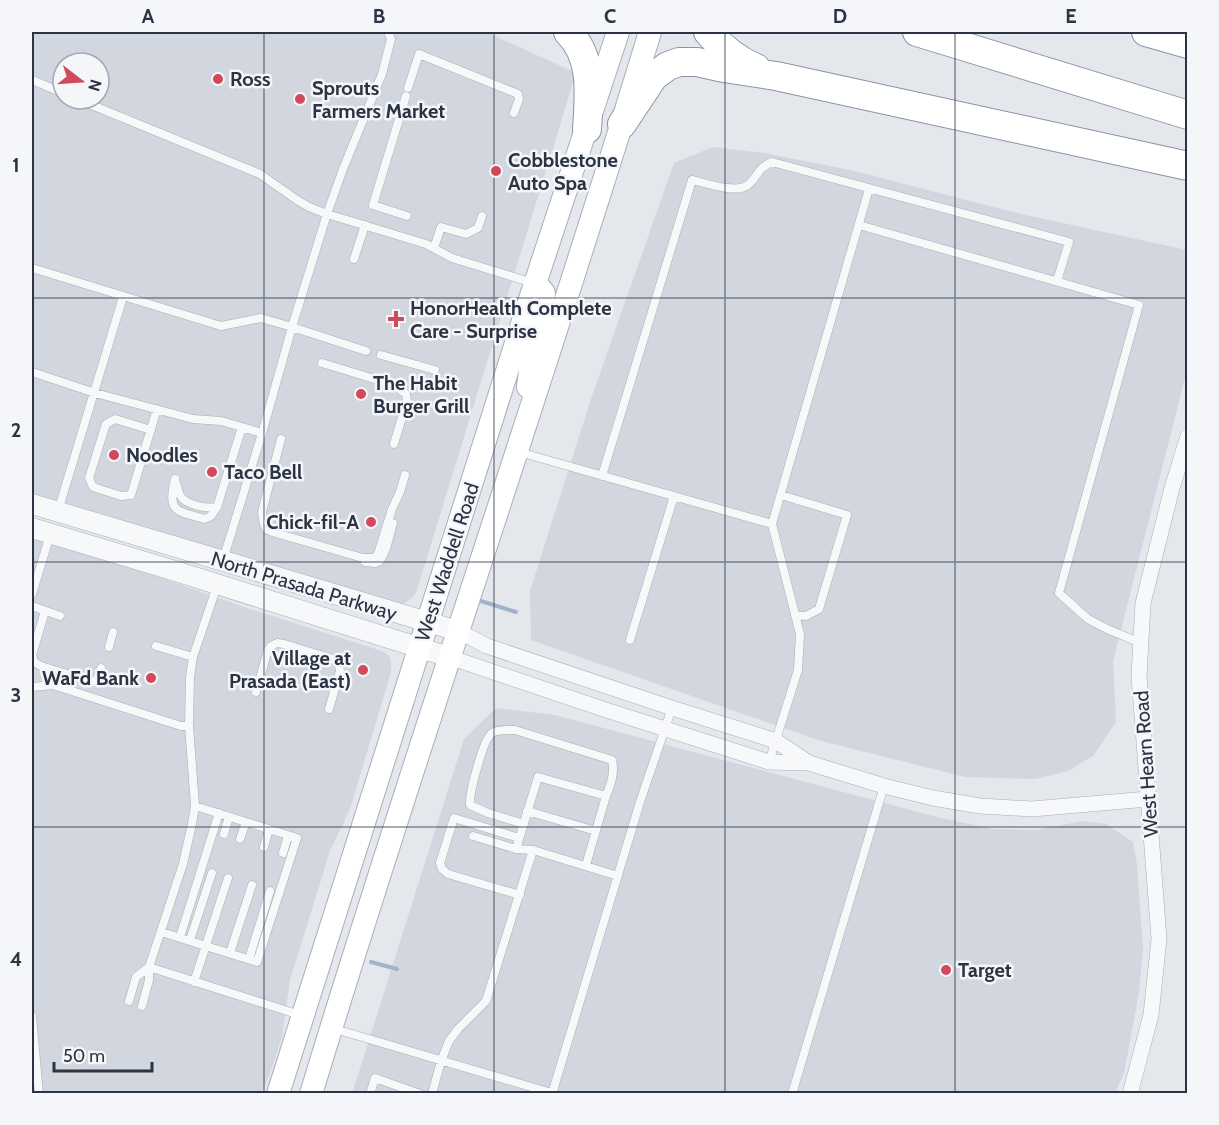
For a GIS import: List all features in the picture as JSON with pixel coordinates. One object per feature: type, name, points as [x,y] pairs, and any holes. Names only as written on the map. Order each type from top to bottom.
[{"type":"highway","points":[[568,32],[578,43],[584,56],[590,83],[587,129]]},
{"type":"highway","points":[[708,32],[718,44],[733,55],[747,64],[776,76]]},
{"type":"highway","points":[[917,32],[1188,115]]},
{"type":"highway","points":[[1146,32],[1188,44]]},
{"type":"highway","points":[[622,124],[654,76],[668,66],[679,62],[697,62],[776,76],[1188,165]]},
{"type":"main road","name":"West Waddell Road","points":[[278,1094],[618,32]]},
{"type":"main road","name":"West Waddell Road","points":[[310,1094],[449,657],[520,444],[650,32]]},
{"type":"main road","points":[[520,444],[532,356],[543,306],[544,293],[536,284]]},
{"type":"main road","points":[[296,1094],[312,1037],[312,1030],[302,1016]]},
{"type":"street","name":"West Hearn Road","points":[[1130,1094],[1151,1015],[1159,939],[1139,676],[1143,603],[1172,488],[1188,436]]},
{"type":"street","name":"North Prasada Parkway","points":[[32,504],[458,631],[487,646],[776,741],[809,763]]},
{"type":"street","points":[[32,518],[51,515],[57,511]]},
{"type":"street","points":[[51,534],[66,527],[110,528]]},
{"type":"street","name":"North Prasada Parkway","points":[[32,528],[449,657],[769,762],[809,763],[885,786],[933,798],[980,806],[1032,808],[1148,799]]},
{"type":"lane","points":[[223,562],[327,214],[382,74],[391,39],[388,32]]},
{"type":"lane","points":[[408,88],[419,54],[518,94],[519,99],[514,113]]},
{"type":"lane","points":[[32,80],[51,88]]},
{"type":"lane","points":[[406,96],[373,205],[407,216]]},
{"type":"lane","points":[[106,111],[260,174],[297,200],[327,214],[421,243],[452,258],[536,284]]},
{"type":"lane","points":[[602,476],[692,180],[735,189],[747,186],[762,167],[772,162],[1069,242],[1057,281]]},
{"type":"lane","points":[[769,762],[798,670],[800,634],[772,524],[870,189]]},
{"type":"lane","points":[[434,248],[441,227],[466,234],[478,228],[482,216]]},
{"type":"lane","points":[[354,259],[365,225]]},
{"type":"lane","points":[[859,225],[1139,305],[1059,593],[1088,618],[1107,629],[1141,643]]},
{"type":"lane","points":[[32,268],[221,326],[261,318],[366,351]]},
{"type":"lane","points":[[57,511],[123,297]]},
{"type":"lane","points":[[381,355],[435,370]]},
{"type":"lane","points":[[322,363],[394,385],[406,394],[407,401],[394,444]]},
{"type":"lane","points":[[32,372],[95,393],[193,419],[221,421],[262,433]]},
{"type":"lane","points":[[151,430],[115,419],[106,424],[89,478],[93,487],[121,496],[131,495],[151,430],[157,409]]},
{"type":"lane","points":[[217,507],[208,508],[185,501],[180,496],[175,479],[171,498],[177,509],[180,512],[205,519],[211,516],[217,507],[242,427]]},
{"type":"lane","points":[[281,439],[262,512],[266,529],[272,532],[363,558],[374,558],[378,554],[405,475]]},
{"type":"lane","points":[[520,444],[602,476],[772,524]]},
{"type":"lane","points":[[781,495],[847,514],[819,609],[806,616],[795,615]]},
{"type":"lane","points":[[630,640],[674,496]]},
{"type":"lane","points":[[32,594],[51,534]]},
{"type":"lane","points":[[142,1006],[149,980],[149,967],[183,864],[192,824],[195,806],[189,726],[190,677],[193,657],[217,584]]},
{"type":"lane","points":[[32,606],[60,616]]},
{"type":"lane","points":[[45,611],[32,655],[34,662],[93,682],[97,680],[102,668]]},
{"type":"lane","points":[[109,647],[113,632]]},
{"type":"lane","points":[[256,692],[268,650],[277,643],[284,644],[338,662],[340,671],[329,709]]},
{"type":"lane","points":[[156,646],[193,657]]},
{"type":"lane","points":[[32,687],[53,685],[181,726],[189,726]]},
{"type":"lane","points":[[331,1027],[553,1093],[640,802],[672,708]]},
{"type":"lane","points":[[524,824],[470,805],[478,764],[488,737],[494,732],[515,730],[612,760],[614,768],[612,783],[606,796],[586,866]]},
{"type":"lane","points":[[516,849],[538,777],[606,796]]},
{"type":"lane","points":[[792,1094],[885,786]]},
{"type":"lane","points":[[161,932],[257,962],[297,838],[195,806]]},
{"type":"lane","points":[[527,811],[596,831]]},
{"type":"lane","points":[[180,937],[219,813]]},
{"type":"lane","points":[[224,834],[230,817]]},
{"type":"lane","points":[[519,837],[453,818],[440,863],[442,869],[448,874],[520,895]]},
{"type":"lane","points":[[240,839],[246,822]]},
{"type":"lane","points":[[264,847],[269,829]]},
{"type":"lane","points":[[283,853],[288,836]]},
{"type":"lane","points":[[473,836],[516,849],[533,850],[618,876]]},
{"type":"lane","points":[[432,1094],[449,1041],[486,1001],[533,850]]},
{"type":"lane","points":[[190,940],[212,873]]},
{"type":"lane","points":[[194,982],[228,878]]},
{"type":"lane","points":[[230,953],[252,885]]},
{"type":"lane","points":[[249,959],[270,891]]},
{"type":"lane","points":[[149,967],[302,1016]]},
{"type":"lane","points":[[129,1001],[136,977],[149,967]]},
{"type":"lane","points":[[32,1016],[39,1094]]},
{"type":"lane","points":[[370,1094],[375,1078],[420,1094]]},
{"type":"shaded area","points":[[32,32],[486,32],[576,73],[417,590],[414,596],[402,604],[32,496]]},
{"type":"shaded area","points":[[713,147],[764,153],[850,170],[1021,214],[1187,250],[1187,370],[1113,661],[1116,722],[1093,756],[1068,771],[1035,779],[965,777],[821,741],[531,640],[530,591],[591,399],[674,163]]},
{"type":"shaded area","name":"Village at Prasada (East)","points":[[32,537],[379,650],[390,658],[391,672],[350,809],[330,851],[290,980],[282,1037],[261,1093],[32,1094]]},
{"type":"shaded area","points":[[496,708],[555,715],[933,816],[992,829],[1036,830],[1083,821],[1106,824],[1133,842],[1137,865],[1143,949],[1139,992],[1124,1073],[1115,1093],[352,1094],[464,739]]},
{"type":"waterway","points":[[481,601],[516,612]]},
{"type":"waterway","points":[[371,962],[397,969]]},
{"type":"place","name":"Ross","points":[[218,79]]},
{"type":"place","name":"Sprouts Farmers Market","points":[[300,99]]},
{"type":"place","name":"Cobblestone Auto Spa","points":[[496,171]]},
{"type":"place","name":"HonorHealth Complete Care - Surprise","points":[[396,319]]},
{"type":"place","name":"The Habit Burger Grill","points":[[361,394]]},
{"type":"place","name":"Noodles","points":[[114,455]]},
{"type":"place","name":"Taco Bell","points":[[212,472]]},
{"type":"place","name":"Chick-fil-A","points":[[371,522]]},
{"type":"place","name":"Village at Prasada (East)","points":[[363,670]]},
{"type":"place","name":"WaFd Bank","points":[[151,678]]},
{"type":"place","name":"Target","points":[[946,970]]}]
